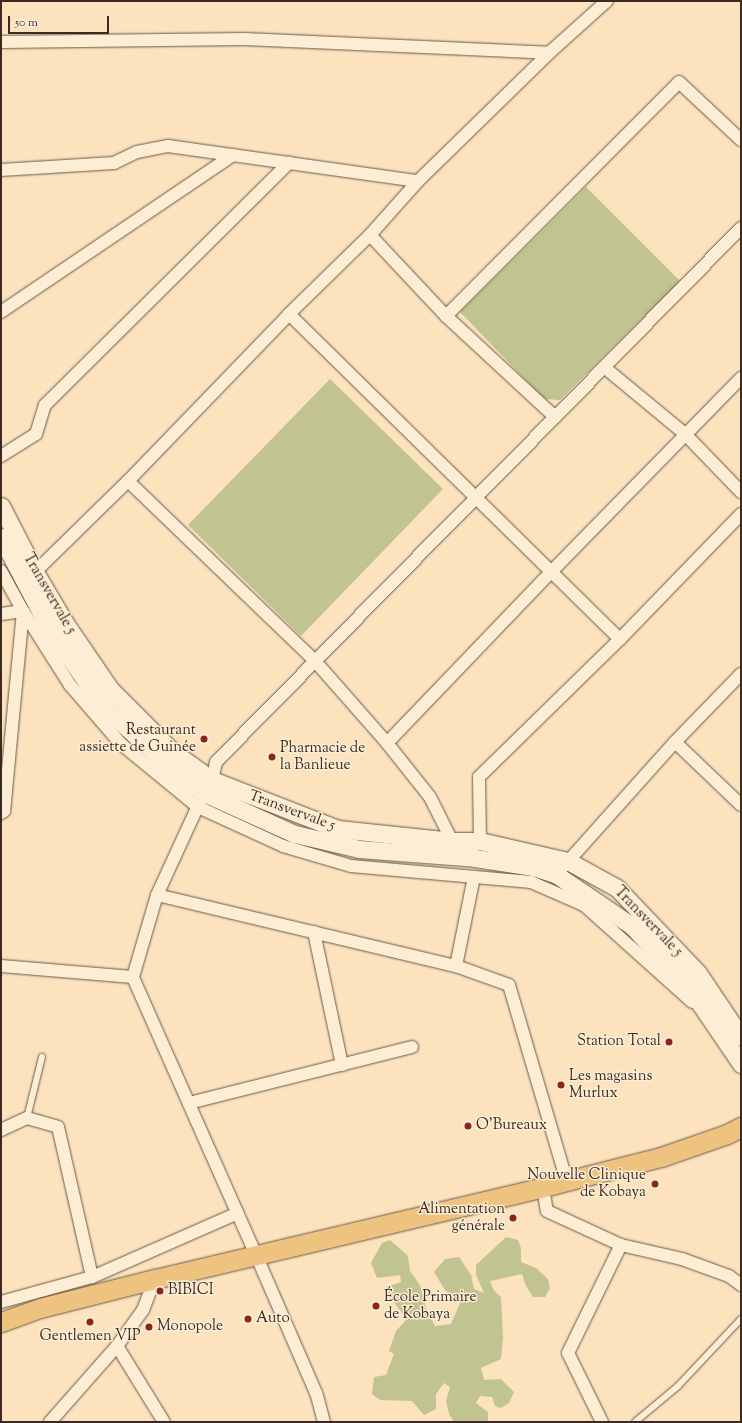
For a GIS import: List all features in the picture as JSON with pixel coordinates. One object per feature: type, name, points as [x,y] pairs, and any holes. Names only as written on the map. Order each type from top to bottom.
[{"type":"main road","name":"Transvervale 5","points":[[1,506],[35,572],[65,623],[110,689],[173,752],[205,793],[338,829],[452,841],[480,841],[568,861],[617,888],[698,973],[741,1037]]},
{"type":"main road","name":"Transvervale 5","points":[[1,537],[50,630],[104,706],[172,769],[205,793],[295,834],[360,849],[475,858],[533,867],[557,875],[632,926],[690,989],[739,1060]]},
{"type":"main road","points":[[1,1322],[40,1308],[155,1279],[567,1182],[661,1157],[727,1134],[741,1127]]},
{"type":"street","points":[[35,572],[128,481],[289,314],[370,235],[418,181],[549,53],[607,1]]},
{"type":"street","points":[[1,42],[244,39],[549,53]]},
{"type":"street","points":[[446,316],[679,82],[741,140]]},
{"type":"street","points":[[1,170],[114,163],[137,152],[168,146],[418,181]]},
{"type":"street","points":[[1,312],[233,155]]},
{"type":"street","points":[[1,456],[36,434],[45,405],[289,163]]},
{"type":"street","points":[[324,1422],[316,1394],[238,1213],[133,977],[157,895],[205,793],[216,762],[741,228]]},
{"type":"street","points":[[370,235],[446,316],[555,417]]},
{"type":"street","points":[[289,314],[620,639]]},
{"type":"street","points":[[604,367],[685,434],[741,492]]},
{"type":"street","points":[[387,743],[551,572],[741,378]]},
{"type":"street","points":[[128,481],[315,661],[387,743],[430,797],[452,841]]},
{"type":"street","points":[[480,841],[479,777],[620,639],[741,514]]},
{"type":"street","name":"Transvervale 5","points":[[1,571],[22,611],[70,685],[120,742],[205,793],[283,846],[351,866],[531,882],[584,905],[689,999],[739,1060]]},
{"type":"street","points":[[1,614],[22,611],[4,811],[1,813]]},
{"type":"street","points":[[557,875],[675,742],[741,674]]},
{"type":"street","points":[[675,742],[741,805]]},
{"type":"street","points":[[456,966],[474,877]]},
{"type":"street","points":[[157,895],[456,966],[509,985],[567,1182]]},
{"type":"street","points":[[314,932],[342,1065]]},
{"type":"street","points":[[1,966],[133,977]]},
{"type":"street","points":[[189,1103],[412,1047]]},
{"type":"street","points":[[1,1130],[27,1118],[58,1127],[92,1277]]},
{"type":"street","points":[[543,1187],[547,1211],[621,1245],[682,1260],[729,1276],[741,1285]]},
{"type":"street","points":[[1,1302],[92,1277],[238,1213]]},
{"type":"street","points":[[602,1422],[568,1353],[621,1245]]},
{"type":"street","points":[[50,1422],[117,1346],[143,1310],[155,1279]]},
{"type":"street","points":[[117,1346],[164,1422]]},
{"type":"lane","points":[[27,1118],[42,1057]]},
{"type":"lane","points":[[635,1422],[678,1386],[741,1319]]},
{"type":"green space","points":[[586,187],[680,281],[560,400],[544,399],[460,312]]},
{"type":"green space","points":[[330,379],[443,489],[301,636],[188,525]]},
{"type":"green space","points":[[506,1237],[518,1240],[521,1248],[521,1262],[536,1268],[548,1279],[550,1288],[545,1297],[533,1297],[526,1286],[522,1274],[490,1281],[494,1291],[501,1297],[503,1338],[501,1359],[481,1368],[484,1380],[501,1379],[514,1392],[509,1403],[501,1408],[495,1406],[492,1397],[480,1396],[476,1403],[488,1412],[488,1422],[454,1422],[449,1414],[446,1401],[450,1387],[444,1383],[436,1394],[436,1409],[424,1415],[412,1401],[380,1400],[372,1394],[374,1377],[386,1375],[394,1354],[389,1351],[396,1331],[407,1319],[393,1301],[384,1295],[384,1288],[401,1282],[400,1275],[377,1278],[371,1263],[382,1243],[390,1240],[408,1256],[410,1271],[420,1285],[427,1311],[435,1326],[451,1324],[460,1303],[445,1290],[434,1272],[445,1259],[459,1257],[471,1275],[474,1289],[484,1293],[476,1275],[476,1265]]},
{"type":"place","name":"Restaurant assiette de Guinée","points":[[204,739]]},
{"type":"place","name":"Pharmacie de la Banlieue","points":[[272,757]]},
{"type":"place","name":"Station Total","points":[[669,1042]]},
{"type":"place","name":"Les magasins Murlux","points":[[561,1085]]},
{"type":"place","name":"O'Bureaux","points":[[468,1126]]},
{"type":"place","name":"Nouvelle Clinique de Kobaya","points":[[655,1184]]},
{"type":"place","name":"Alimentation générale","points":[[513,1218]]},
{"type":"place","name":"BIBICI","points":[[160,1291]]},
{"type":"place","name":"École Primaire de Kobaya","points":[[376,1306]]},
{"type":"place","name":"Auto","points":[[248,1319]]},
{"type":"place","name":"Gentlemen VIP","points":[[90,1322]]},
{"type":"place","name":"Monopole","points":[[149,1327]]}]
